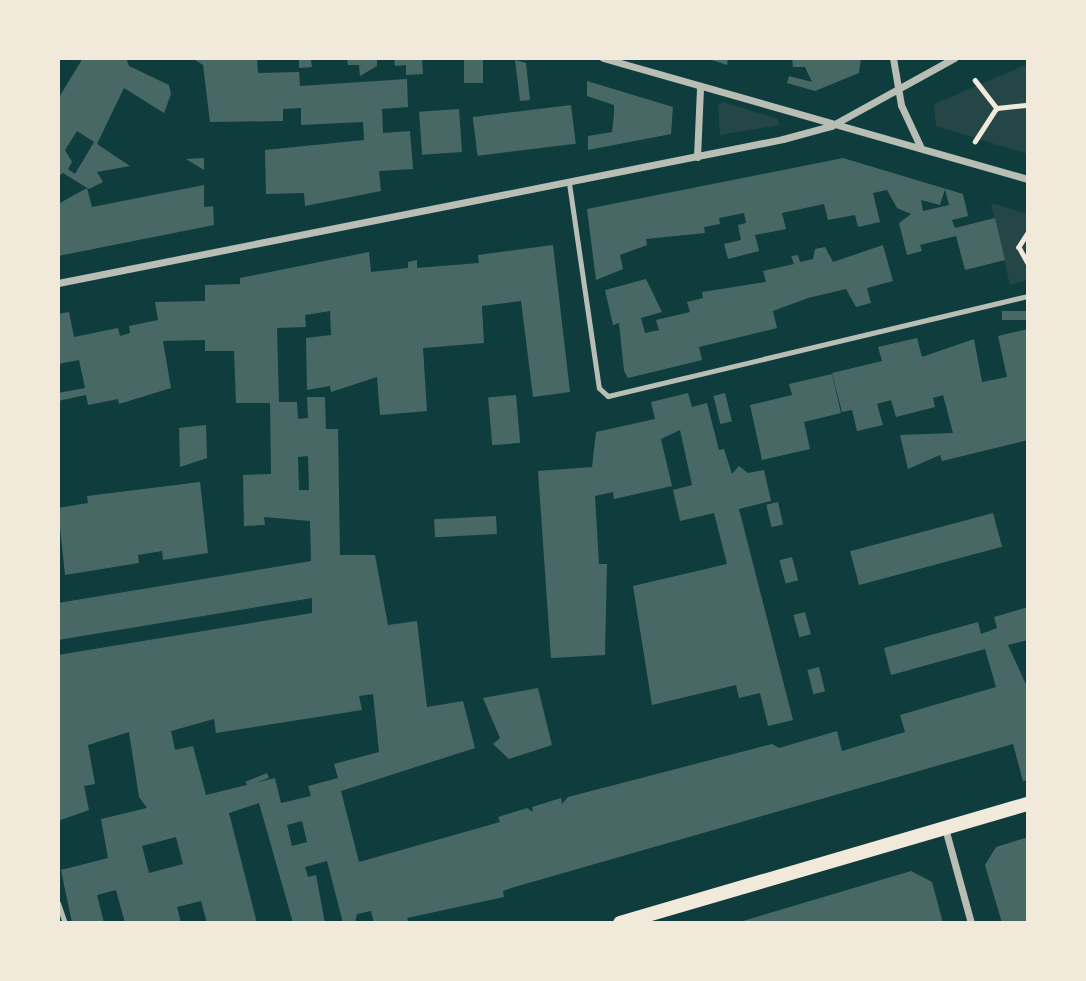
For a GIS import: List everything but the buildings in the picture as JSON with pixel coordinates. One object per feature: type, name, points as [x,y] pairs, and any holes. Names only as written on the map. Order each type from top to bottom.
[{"type":"main road","points":[[620,923],[1028,804]]},
{"type":"street","points":[[603,58],[831,126],[920,147],[1028,178]]},
{"type":"street","points":[[893,58],[898,90],[920,147]]},
{"type":"street","points":[[58,283],[569,183],[831,126],[954,58]]},
{"type":"street","points":[[697,157],[700,87]]},
{"type":"street","points":[[944,828],[971,923]]},
{"type":"lane","points":[[569,183],[599,388],[608,396],[1028,296]]},
{"type":"lane","points":[[58,903],[65,923]]},
{"type":"path","points":[[975,79],[997,108]]},
{"type":"path","points":[[997,108],[1028,105]]},
{"type":"path","points":[[975,142],[997,108]]},
{"type":"path","points":[[1028,233],[1020,247],[1028,263]]},
{"type":"shaded area","points":[[1028,64],[1028,154],[936,126],[934,104]]},
{"type":"shaded area","points":[[723,102],[778,119],[779,125],[720,135],[718,105]]},
{"type":"shaded area","points":[[991,203],[1028,214],[1028,280],[1010,285]]}]
